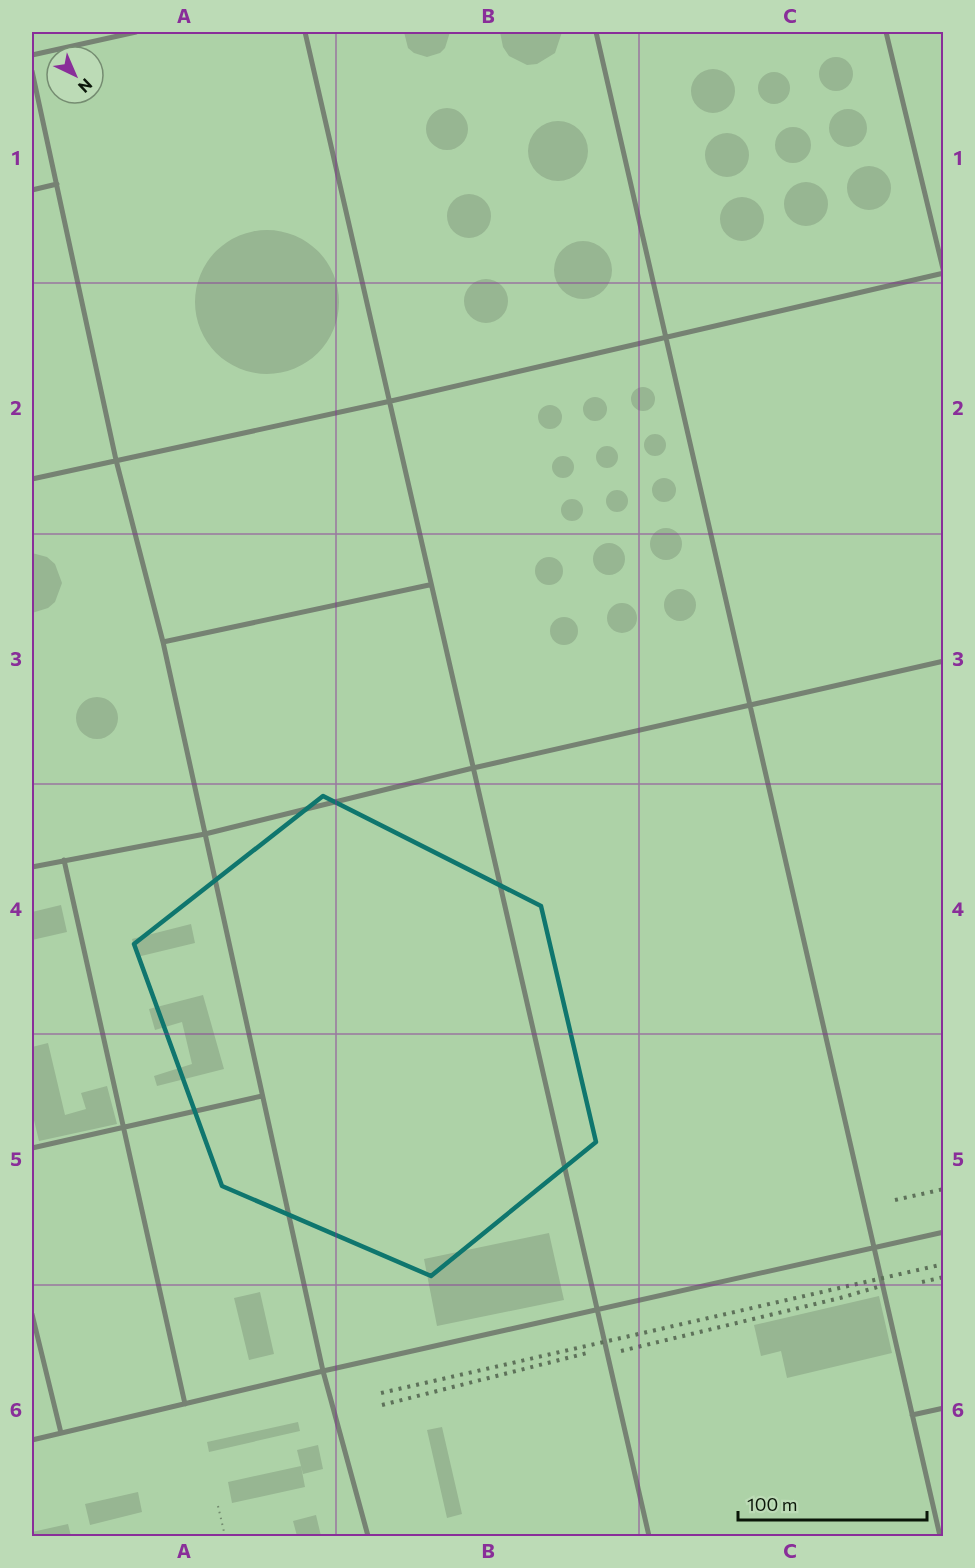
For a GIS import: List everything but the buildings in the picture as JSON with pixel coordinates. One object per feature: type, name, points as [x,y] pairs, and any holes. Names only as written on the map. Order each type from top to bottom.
[{"type":"lane","points":[[32,55],[136,32]]},
{"type":"lane","points":[[305,32],[391,401],[429,585],[649,1536]]},
{"type":"lane","points":[[596,32],[668,338],[749,705],[912,1416],[941,1526],[940,1536]]},
{"type":"lane","points":[[32,478],[391,401],[944,273],[886,32]]},
{"type":"lane","points":[[32,71],[116,460],[163,642],[323,1371],[368,1536]]},
{"type":"lane","points":[[32,190],[57,184]]},
{"type":"lane","points":[[163,642],[429,585]]},
{"type":"lane","points":[[32,867],[205,834],[473,768],[944,661]]},
{"type":"lane","points":[[64,861],[185,1404]]},
{"type":"lane","points":[[32,1148],[262,1096]]},
{"type":"lane","points":[[32,1440],[323,1371],[944,1232]]},
{"type":"lane","points":[[32,1314],[61,1433]]},
{"type":"lane","points":[[912,1416],[944,1408]]},
{"type":"path","points":[[218,1506],[225,1536]]},
{"type":"highlighted area","points":[[323,796],[541,906],[596,1142],[431,1276],[222,1186],[134,944]]},
{"type":"shaded area","points":[[32,32],[943,32],[943,1536],[32,1536]]},
{"type":"railway","points":[[895,1200],[944,1189]]},
{"type":"railway","points":[[381,1393],[944,1264]]},
{"type":"railway","points":[[922,1282],[944,1277]]},
{"type":"railway","points":[[621,1351],[881,1286]]},
{"type":"railway","points":[[382,1405],[587,1353]]}]
